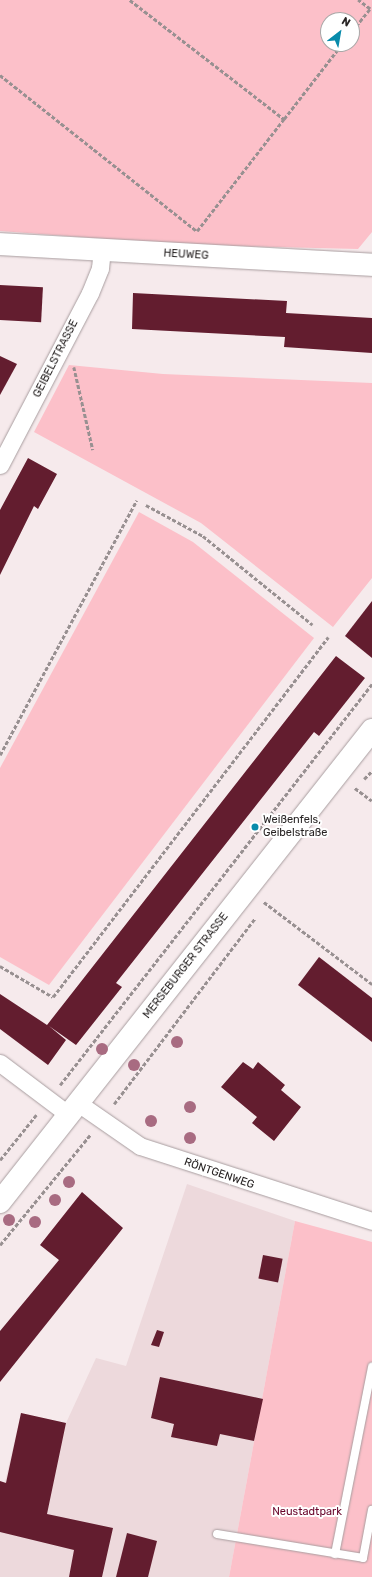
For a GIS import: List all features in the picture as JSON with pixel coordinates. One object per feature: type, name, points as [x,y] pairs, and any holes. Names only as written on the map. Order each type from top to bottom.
[{"type":"main road","name":"HEUWEG","points":[[0,244],[372,265]]},
{"type":"main road","name":"MERSEBURGER STRASSE","points":[[0,1202],[372,730]]},
{"type":"street","name":"GEIBELSTRASSE","points":[[0,465],[60,352],[94,283],[102,250]]},
{"type":"street","name":"RÖNTGENWEG","points":[[0,1063],[48,1100],[101,1121],[140,1146],[372,1221]]},
{"type":"lane","points":[[335,1554],[372,1367]]},
{"type":"lane","points":[[217,1534],[363,1558],[372,1510]]},
{"type":"path","points":[[130,0],[284,119]]},
{"type":"path","points":[[358,0],[370,9],[360,21]]},
{"type":"path","points":[[0,75],[197,231],[336,52]]},
{"type":"path","points":[[60,352],[73,358],[93,450]]},
{"type":"path","points":[[0,755],[137,500]]},
{"type":"path","points":[[146,505],[203,536],[313,625]]},
{"type":"path","points":[[0,966],[53,997],[328,637]]},
{"type":"path","points":[[0,1160],[372,684]]},
{"type":"path","points":[[351,794],[372,771]]},
{"type":"path","points":[[360,792],[372,801]]},
{"type":"path","points":[[247,889],[372,984]]},
{"type":"path","points":[[261,909],[271,897]]},
{"type":"path","points":[[0,1245],[101,1121],[257,915]]},
{"type":"shaded area","points":[[187,1184],[295,1221],[229,1577],[0,1577],[0,1504],[21,1413],[66,1423],[96,1358],[126,1366]]},
{"type":"green space","points":[[0,0],[372,0],[372,232],[358,249],[186,245],[0,231]]},
{"type":"green space","points":[[69,365],[163,374],[372,383],[372,578],[333,627],[201,523],[34,432]]},
{"type":"green space","points":[[139,512],[193,542],[314,638],[49,985],[0,957],[0,768]]},
{"type":"green space","name":"Neustadtpark","points":[[295,1221],[372,1242],[372,1577],[229,1577]]},
{"type":"building","points":[[0,285],[43,287],[41,322],[0,320]]},
{"type":"building","points":[[133,293],[287,301],[286,313],[372,318],[372,353],[284,347],[285,337],[132,329]]},
{"type":"building","points":[[0,356],[17,364],[0,395]]},
{"type":"building","points":[[28,458],[57,474],[38,509],[34,506],[0,575],[0,510]]},
{"type":"building","points":[[372,601],[372,658],[345,636]]},
{"type":"building","points":[[336,656],[365,678],[319,736],[314,732],[116,983],[122,987],[76,1045],[49,1026],[66,1040],[48,1065],[0,1029],[0,994],[47,1025]]},
{"type":"building","points":[[319,957],[372,998],[372,1042],[298,985]]},
{"type":"building","points":[[243,1062],[253,1069],[258,1062],[285,1085],[281,1090],[301,1107],[274,1141],[252,1123],[257,1117],[221,1087]]},
{"type":"building","points":[[82,1192],[123,1228],[0,1382],[0,1331],[59,1260],[40,1245]]},
{"type":"building","points":[[263,1255],[283,1259],[278,1282],[258,1279]]},
{"type":"building","points":[[157,1330],[164,1332],[159,1347],[151,1345]]},
{"type":"building","points":[[160,1377],[263,1399],[254,1441],[220,1434],[217,1446],[171,1437],[174,1424],[151,1418]]},
{"type":"building","points":[[21,1413],[66,1423],[47,1514],[113,1528],[102,1577],[69,1577],[74,1550],[0,1532],[0,1481],[6,1483]]},
{"type":"building","points":[[127,1533],[157,1541],[148,1577],[116,1577]]},
{"type":"place","name":"Weißenfels, Geibelstraße","points":[[255,827]]}]
